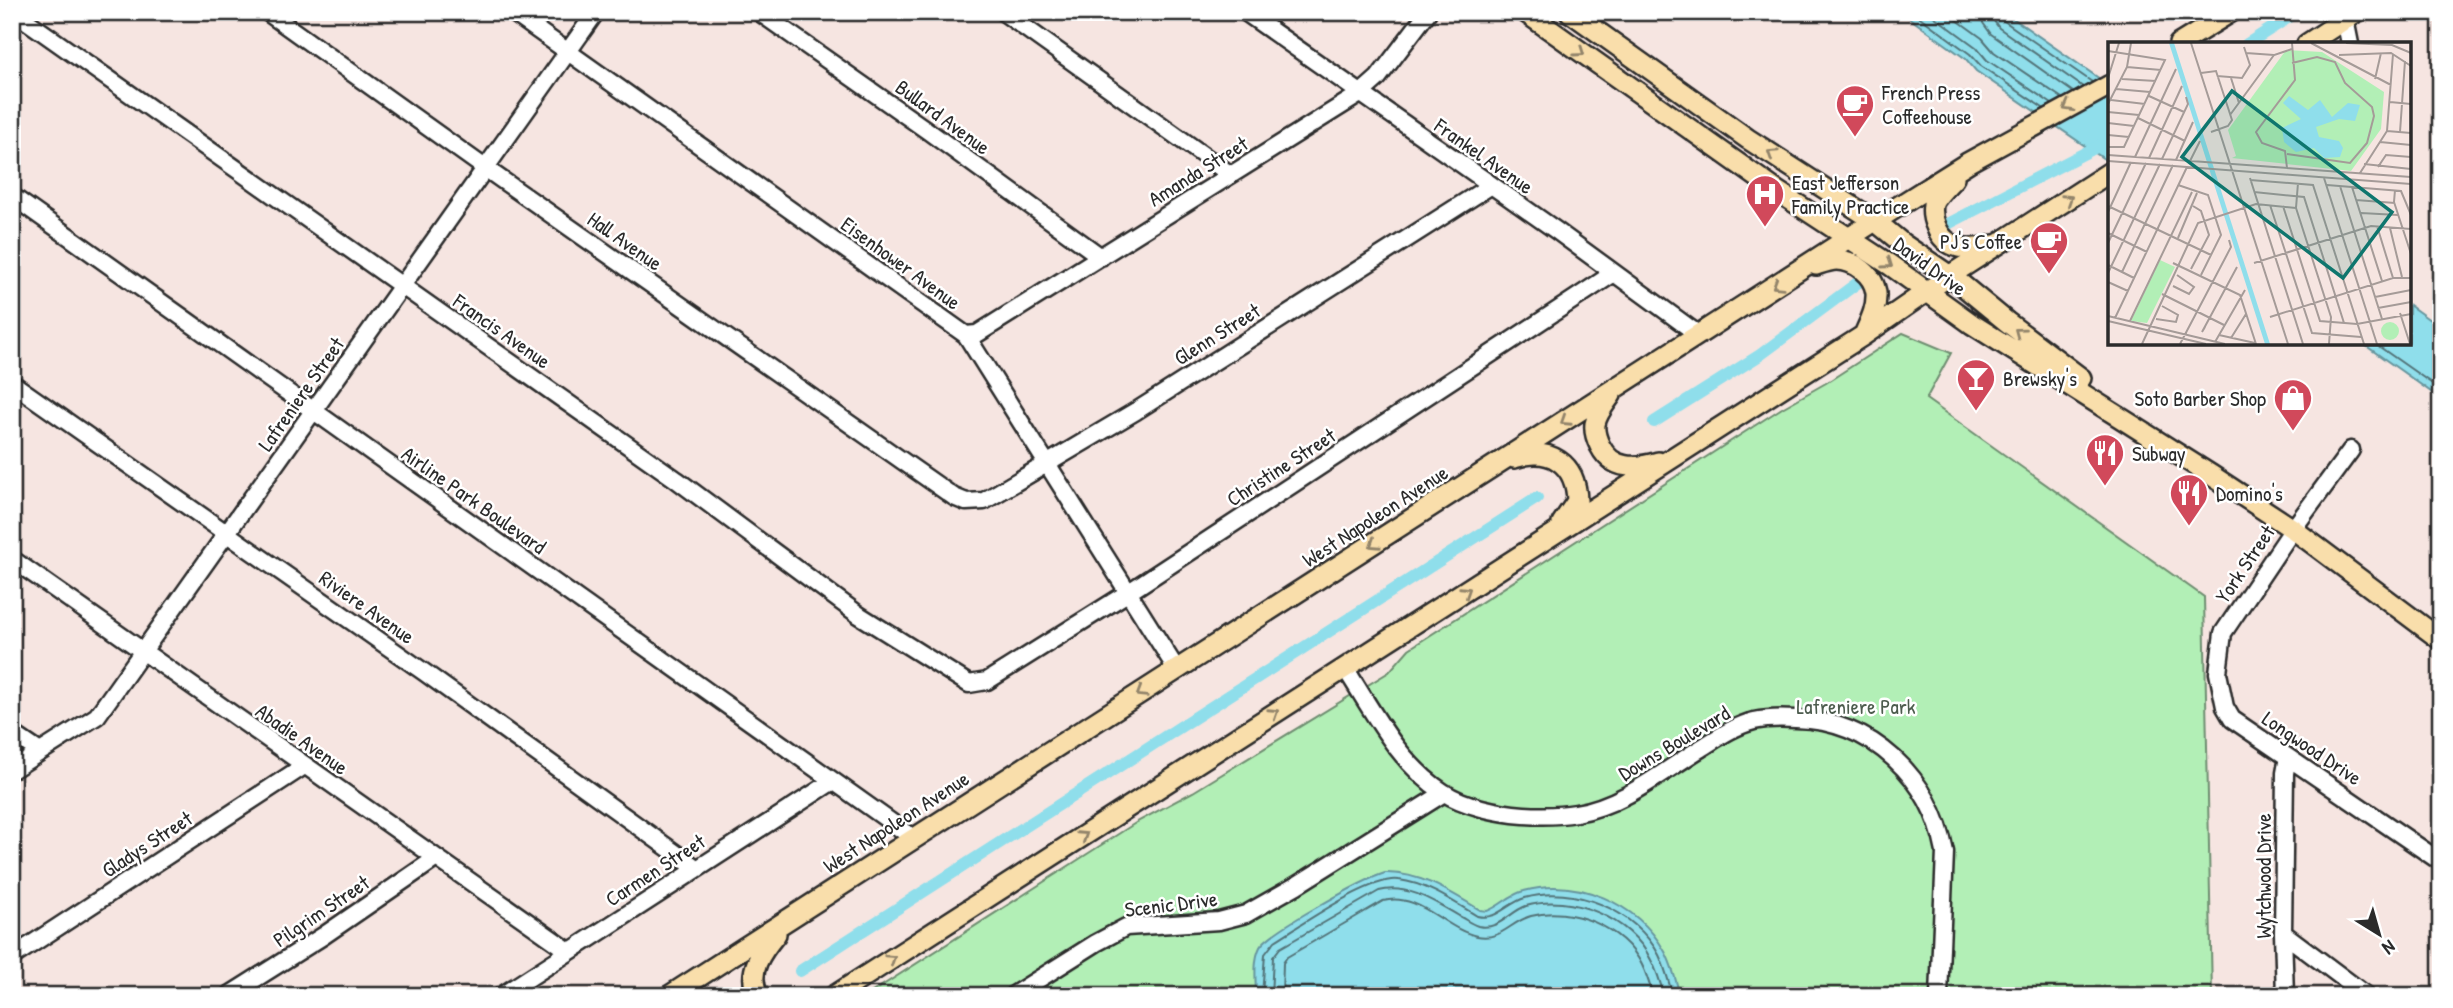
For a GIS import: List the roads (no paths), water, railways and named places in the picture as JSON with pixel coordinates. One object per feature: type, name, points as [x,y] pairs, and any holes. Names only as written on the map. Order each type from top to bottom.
[{"type":"main road","name":"David Drive","points":[[1525,12],[1777,191],[1849,237],[1972,324],[2293,529],[2441,639]]},
{"type":"main road","name":"David Drive","points":[[1570,12],[1748,139],[1875,221],[2211,475]]},
{"type":"main road","points":[[2182,42],[2231,12]]},
{"type":"main road","points":[[2310,42],[2350,16]]},
{"type":"main road","name":"West Napoleon Avenue","points":[[669,996],[1849,237],[1969,162],[2108,86]]},
{"type":"main road","points":[[1969,162],[1934,202],[1933,220],[1946,242],[1961,249],[1980,249],[1999,244]]},
{"type":"main road","points":[[834,996],[1864,335],[2103,176]]},
{"type":"main road","points":[[1804,268],[1836,260],[1854,263],[1870,278],[1876,291],[1874,311],[1864,335]]},
{"type":"main road","points":[[1615,388],[1595,422],[1595,435],[1611,461],[1624,466],[1641,467],[1670,459]]},
{"type":"main road","points":[[1502,462],[1536,453],[1553,457],[1567,468],[1573,478],[1577,501],[1552,535]]},
{"type":"main road","points":[[759,996],[754,988],[754,980],[760,954],[788,919]]},
{"type":"street","name":"Francis Avenue","points":[[14,12],[677,480],[859,615],[967,684]]},
{"type":"street","name":"Hall Avenue","points":[[267,12],[485,168],[961,500]]},
{"type":"street","name":"Eisenhower Avenue","points":[[512,12],[966,335],[1177,670]]},
{"type":"street","name":"Lafreniere Street","points":[[12,770],[97,716],[596,12]]},
{"type":"street","name":"Bullard Avenue","points":[[759,12],[1101,257]]},
{"type":"street","points":[[1003,12],[1231,175]]},
{"type":"street","name":"Frankel Avenue","points":[[1245,12],[1699,335]]},
{"type":"street","name":"Amanda Street","points":[[966,335],[977,334],[1360,94],[1378,78],[1428,12]]},
{"type":"street","points":[[2350,16],[2350,42]]},
{"type":"street","name":"Glenn Street","points":[[961,500],[984,501],[1136,411],[1490,186]]},
{"type":"street","name":"Airline Park Boulevard","points":[[12,196],[912,838]]},
{"type":"street","name":"Christine Street","points":[[967,684],[987,681],[1129,592],[1614,274]]},
{"type":"street","name":"Riviere Avenue","points":[[12,383],[424,672],[696,869]]},
{"type":"street","name":"York Street","points":[[2223,633],[2293,529],[2351,450]]},
{"type":"street","name":"Abadie Avenue","points":[[12,559],[569,951]]},
{"type":"street","name":"Longwood Drive","points":[[2223,633],[2218,673],[2225,707],[2232,719],[2441,862]]},
{"type":"street","name":"Downs Boulevard","points":[[1345,668],[1401,755],[1444,793],[1489,811],[1544,816],[1578,813],[1618,800],[1729,731],[1753,721],[1778,718],[1831,722],[1878,744],[1895,757],[1921,788],[1931,804],[1941,830],[1945,852],[1940,996]]},
{"type":"street","points":[[12,733],[40,752]]},
{"type":"street","name":"Wytchwood Drive","points":[[2285,996],[2285,773],[2288,757]]},
{"type":"street","name":"Gladys Street","points":[[12,957],[304,766]]},
{"type":"street","name":"Carmen Street","points":[[501,996],[833,781]]},
{"type":"street","name":"Scenic Drive","points":[[1013,996],[1126,927],[1219,921],[1246,914],[1444,793]]},
{"type":"street","name":"Pilgrim Street","points":[[228,996],[323,936],[435,859]]},
{"type":"street","points":[[2283,933],[2367,996]]},
{"type":"street","name":"Downs Boulevard","points":[[1941,972],[1950,996]]},
{"type":"water","points":[[1901,12],[2004,12],[2108,85],[2108,162],[1976,71],[1966,59]]},
{"type":"water","points":[[2411,306],[2441,328],[2441,399],[2365,345],[2411,345]]},
{"type":"water","points":[[1385,873],[1423,880],[1480,910],[1487,911],[1519,893],[1544,888],[1584,891],[1604,898],[1622,907],[1652,933],[1674,972],[1680,996],[1256,996],[1256,958],[1267,939],[1318,906]]},
{"type":"waterway","points":[[2250,42],[2297,12]]},
{"type":"waterway","points":[[1944,226],[2108,141]]},
{"type":"waterway","points":[[1654,422],[1760,355],[1860,281]]},
{"type":"waterway","points":[[800,971],[1537,498]]},
{"type":"place","name":"French Press Coffeehouse","points":[[1855,138]]},
{"type":"place","name":"East Jefferson Family Practice","points":[[1765,228]]},
{"type":"place","name":"PJ's Coffee","points":[[2049,275]]},
{"type":"place","name":"Brewsky's","points":[[1976,412]]},
{"type":"place","name":"Soto Barber Shop","points":[[2293,432]]},
{"type":"place","name":"Subway","points":[[2105,487]]},
{"type":"place","name":"Domino's","points":[[2189,527]]},
{"type":"park label","name":"Lafreniere Park","points":[[1856,706]]}]
